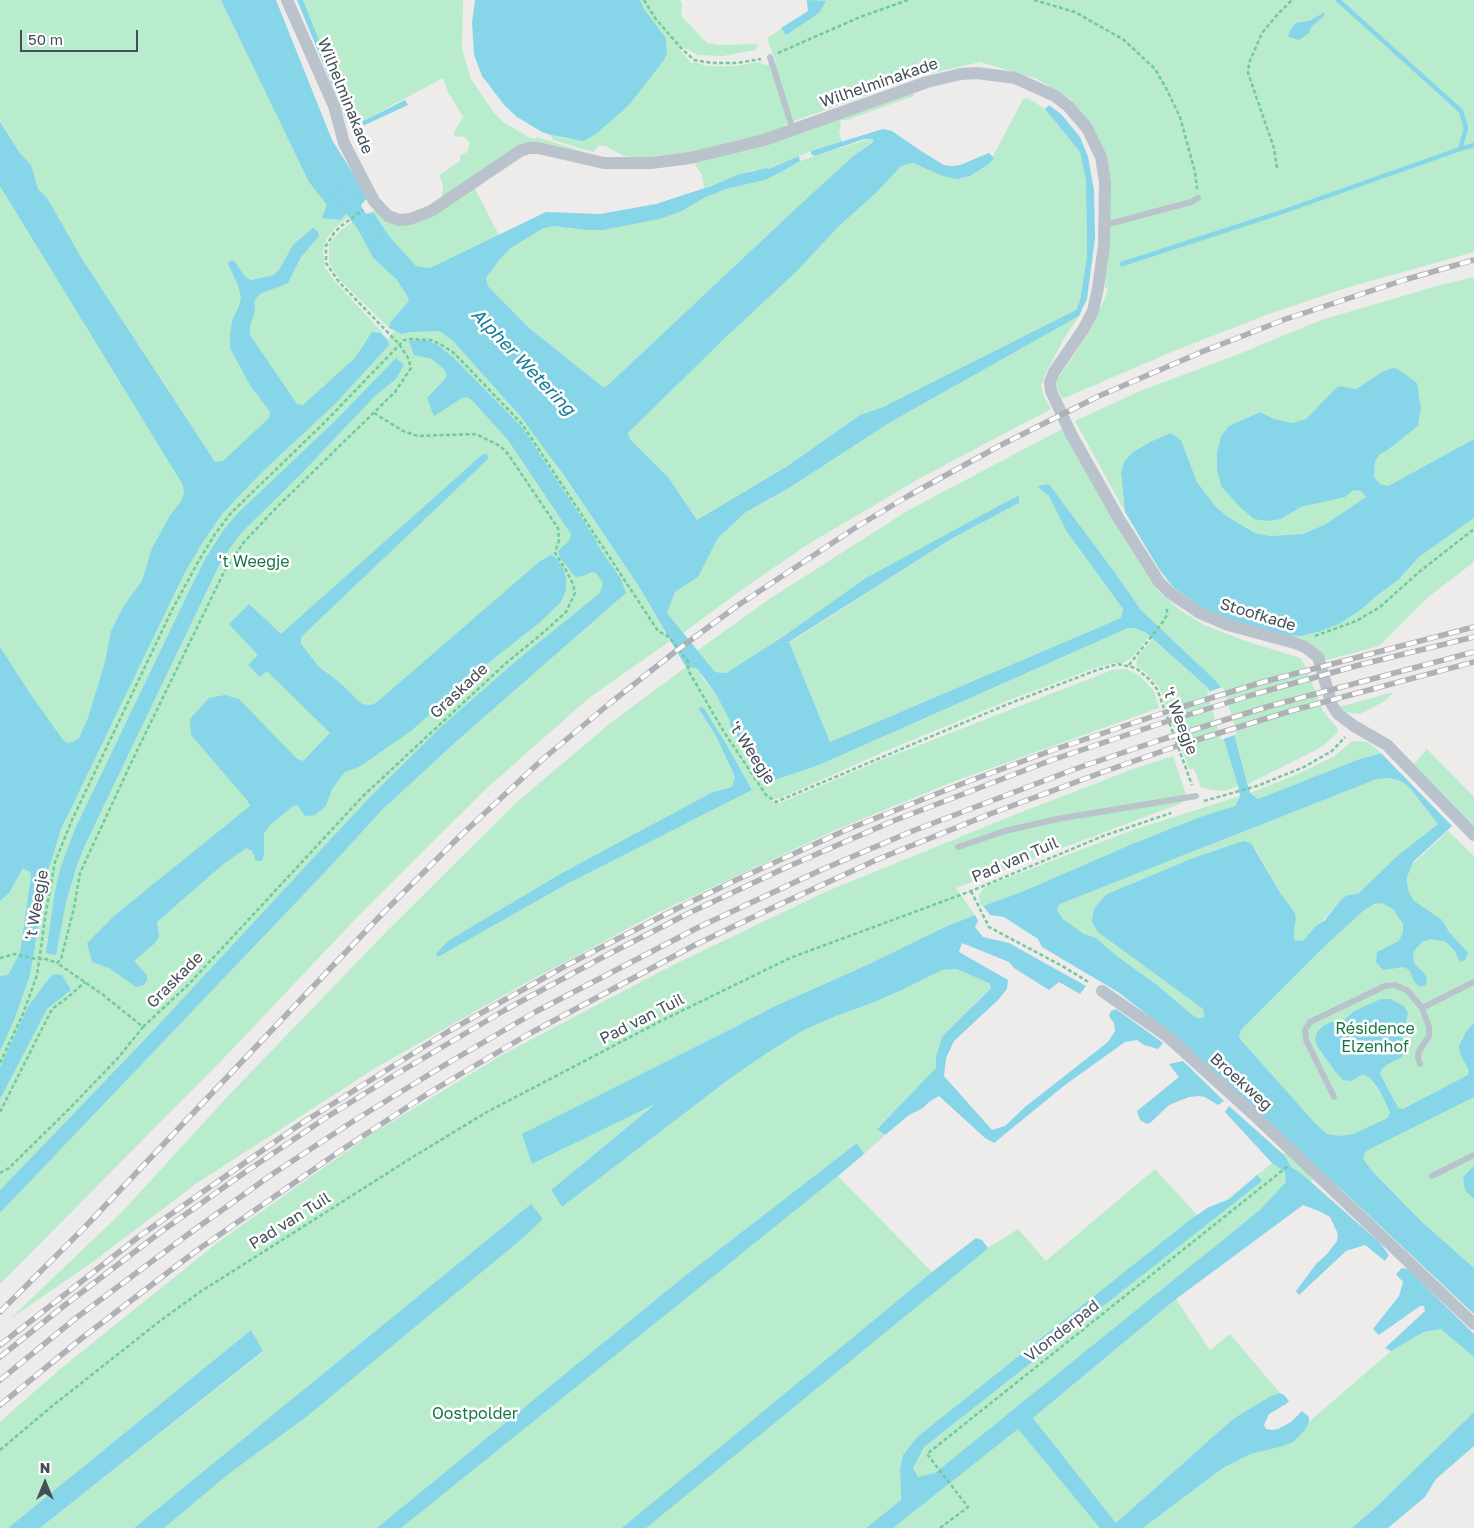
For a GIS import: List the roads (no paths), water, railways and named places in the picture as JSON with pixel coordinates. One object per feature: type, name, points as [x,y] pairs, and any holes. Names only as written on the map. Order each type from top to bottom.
[{"type":"street","name":"Wilhelminakade","points":[[287,0],[334,106],[344,143],[374,201],[388,216],[398,220],[410,219],[431,211],[520,151],[529,148],[538,148],[604,163],[651,163],[714,153],[793,130],[945,76],[977,73],[1015,78],[1055,96],[1068,106],[1087,128],[1096,145],[1105,182],[1104,245],[1096,297]]},
{"type":"street","name":"Stoofkade","points":[[1096,297],[1093,311],[1083,330],[1054,372],[1050,382],[1051,392],[1071,434],[1159,582],[1170,593],[1200,613],[1228,625],[1295,643],[1305,647],[1318,657],[1332,705],[1338,714],[1387,746],[1474,835]]},
{"type":"street","name":"Broekweg","points":[[1102,991],[1167,1036],[1253,1114],[1474,1324]]},
{"type":"lane","points":[[770,57],[793,130]]},
{"type":"lane","points":[[1105,225],[1191,202],[1198,198]]},
{"type":"lane","points":[[958,847],[1005,831],[1057,819],[1196,796]]},
{"type":"lane","points":[[1422,1008],[1474,982]]},
{"type":"lane","points":[[1334,1097],[1306,1040],[1305,1030],[1310,1022],[1385,986],[1396,985],[1408,990],[1422,1008],[1429,1027],[1429,1036],[1419,1051],[1418,1058],[1420,1064]]},
{"type":"lane","points":[[1432,1176],[1474,1155]]},
{"type":"water","points":[[221,0],[276,0],[332,140],[366,194],[366,199],[352,214],[346,214],[341,220],[322,218],[327,205],[309,182]]},
{"type":"water","points":[[297,0],[303,0],[351,119],[361,122],[405,100],[408,105],[356,129],[348,124]]},
{"type":"water","points":[[475,0],[640,0],[644,9],[666,38],[667,53],[664,60],[629,105],[596,134],[583,141],[551,135],[542,132],[517,117],[505,106],[482,76],[474,55],[472,22]]},
{"type":"water","points":[[807,0],[826,1],[819,13],[786,35],[781,28],[808,11]]},
{"type":"water","points":[[1325,12],[1324,16],[1312,26],[1309,33],[1299,40],[1288,37],[1296,23],[1309,21]]},
{"type":"water","points":[[1049,105],[1061,114],[1080,137],[1088,157],[1094,190],[1095,238],[1087,299],[1079,316],[889,423],[789,488],[746,512],[718,538],[698,577],[675,592],[667,613],[715,672],[726,673],[784,636],[866,578],[1019,495],[1019,503],[951,539],[789,642],[830,742],[1121,618],[1123,609],[1067,532],[1049,496],[1037,486],[1049,484],[1141,610],[1217,682],[1222,689],[1250,793],[1258,799],[1357,760],[1381,753],[1452,826],[1413,862],[1407,877],[1407,884],[1409,893],[1414,901],[1442,920],[1449,932],[1468,953],[1465,960],[1460,962],[1455,951],[1446,942],[1431,939],[1422,942],[1414,951],[1413,957],[1414,963],[1425,974],[1427,979],[1426,985],[1420,987],[1415,983],[1409,970],[1404,967],[1383,970],[1376,962],[1377,952],[1399,941],[1403,932],[1403,924],[1393,909],[1382,903],[1374,904],[1363,911],[1322,949],[1241,1030],[1239,1036],[1314,1122],[1327,1134],[1340,1136],[1353,1134],[1388,1118],[1390,1112],[1379,1089],[1370,1078],[1363,1074],[1351,1081],[1343,1080],[1338,1075],[1317,1046],[1315,1038],[1323,1026],[1331,1022],[1342,1022],[1354,1011],[1381,999],[1390,999],[1404,1006],[1408,1013],[1402,1037],[1405,1049],[1402,1057],[1386,1065],[1380,1074],[1398,1108],[1403,1109],[1468,1075],[1469,1070],[1460,1054],[1459,1046],[1466,1032],[1474,1023],[1474,1097],[1370,1149],[1365,1152],[1363,1159],[1373,1172],[1421,1221],[1474,1268],[1474,1314],[1342,1190],[1154,1020],[1118,992],[1042,947],[1038,939],[1004,917],[990,915],[983,906],[1024,891],[1200,817],[1235,806],[1240,796],[1238,786],[1208,688],[1146,633],[1135,628],[1128,628],[819,765],[768,782],[730,726],[730,721],[717,696],[697,668],[686,667],[638,585],[563,474],[521,417],[452,340],[440,331],[401,334],[389,328],[390,323],[409,299],[397,280],[373,258],[355,224],[355,220],[364,214],[374,213],[389,236],[416,266],[430,268],[546,212],[600,214],[656,204],[711,186],[740,174],[769,169],[799,156],[800,161],[765,180],[726,189],[704,198],[682,211],[659,219],[603,230],[553,226],[542,229],[511,248],[500,259],[486,278],[488,286],[528,327],[603,387],[607,386],[853,156],[873,142],[873,139],[864,139],[815,156],[811,154],[811,151],[883,129],[892,131],[944,165],[960,165],[989,153],[994,158],[989,164],[970,176],[958,179],[943,176],[913,163],[900,167],[877,192],[839,226],[797,271],[628,433],[630,439],[668,477],[697,520],[789,465],[860,415],[883,407],[1076,310],[1080,301],[1087,256],[1086,181],[1080,152],[1045,109]],"holes":[[[1389,778],[1401,781],[1410,788],[1438,824],[1397,856],[1358,894],[1347,895],[1341,900],[1325,920],[1316,926],[1303,941],[1294,940],[1295,913],[1281,894],[1251,843],[1243,841],[1193,858],[1107,894],[1096,906],[1092,922],[1099,933],[1203,1009],[1203,1018],[1197,1018],[1190,1013],[1096,938],[1084,934],[1063,919],[1057,910],[1060,904],[1377,779]]]},
{"type":"water","points":[[0,122],[19,152],[31,165],[38,189],[47,198],[82,259],[215,462],[223,461],[269,418],[270,412],[250,385],[230,348],[232,321],[241,298],[238,285],[228,264],[229,261],[233,260],[246,278],[252,280],[274,275],[279,270],[293,245],[313,228],[318,232],[319,236],[301,257],[288,283],[260,294],[256,298],[250,327],[250,335],[297,404],[303,405],[355,358],[372,332],[381,333],[387,339],[389,345],[336,403],[261,473],[222,514],[184,574],[61,829],[47,874],[30,975],[14,1020],[0,1051],[0,976],[8,975],[20,953],[31,877],[30,872],[23,868],[9,893],[0,901],[0,647],[63,740],[67,743],[79,738],[88,718],[105,662],[111,631],[123,607],[142,581],[152,548],[171,514],[182,500],[184,492],[183,485],[0,186]]},
{"type":"water","points":[[409,341],[429,341],[438,345],[454,358],[522,427],[621,579],[626,593],[458,740],[382,810],[0,1213],[0,1190],[150,1034],[371,796],[443,725],[521,657],[600,593],[603,583],[596,573],[592,572],[575,577],[559,556],[558,551],[569,541],[571,534],[508,440],[472,400],[467,397],[462,398],[434,416],[427,398],[446,378],[446,373],[432,359],[414,355]]},
{"type":"water","points":[[396,358],[404,365],[396,379],[375,396],[299,476],[241,533],[222,559],[85,845],[66,902],[56,955],[46,953],[55,891],[61,866],[75,829],[207,556],[223,531],[237,514],[336,420]]},
{"type":"water","points":[[1393,368],[1398,369],[1417,383],[1421,408],[1418,426],[1379,455],[1375,462],[1374,477],[1380,484],[1388,486],[1474,439],[1474,518],[1419,557],[1398,580],[1362,609],[1339,624],[1301,636],[1278,635],[1211,613],[1173,587],[1159,569],[1125,512],[1121,473],[1124,462],[1133,452],[1171,433],[1181,440],[1197,482],[1215,506],[1228,517],[1255,533],[1270,536],[1303,534],[1326,524],[1366,497],[1361,491],[1353,490],[1345,497],[1301,507],[1281,519],[1267,521],[1254,519],[1221,486],[1217,470],[1217,453],[1221,436],[1229,426],[1260,412],[1274,419],[1293,423],[1306,419],[1336,388],[1340,386],[1356,389],[1384,371]]},
{"type":"water","points":[[483,454],[487,454],[488,459],[301,637],[301,644],[319,667],[339,682],[362,704],[370,705],[376,703],[539,562],[551,555],[555,557],[563,568],[566,577],[566,590],[561,602],[539,623],[478,671],[411,731],[359,767],[345,772],[332,789],[326,806],[315,815],[305,816],[297,805],[293,806],[270,825],[264,833],[262,861],[256,861],[252,851],[246,848],[221,866],[157,922],[159,936],[155,943],[134,961],[147,975],[144,985],[136,987],[109,968],[92,962],[87,943],[115,915],[250,806],[247,800],[191,735],[190,719],[209,698],[225,695],[239,699],[297,759],[303,761],[330,733],[267,671],[260,677],[248,665],[258,655],[229,624],[249,604],[281,634]]},
{"type":"water","points":[[703,707],[752,790],[567,884],[438,957],[436,954],[448,941],[562,873],[713,792],[732,787],[735,777],[717,738],[698,708]]},
{"type":"water","points":[[975,915],[978,921],[975,927],[983,937],[1009,943],[1086,986],[1080,994],[1059,982],[1049,990],[1014,968],[1009,962],[962,943],[959,952],[1008,980],[1007,989],[998,1000],[954,1041],[946,1058],[944,1076],[992,1130],[1005,1126],[1025,1107],[1108,1042],[1115,1031],[1114,1023],[1109,1016],[1111,1011],[1116,1009],[1163,1043],[1158,1049],[1144,1045],[1137,1040],[1125,1042],[1065,1085],[994,1143],[985,1138],[939,1096],[923,1108],[909,1115],[885,1135],[877,1129],[936,1068],[936,1057],[942,1037],[991,988],[989,983],[956,969],[942,970],[902,990],[804,1030],[767,1053],[728,1080],[562,1207],[551,1190],[655,1104],[532,1164],[522,1134],[773,1007],[869,964],[947,926]]},
{"type":"water","points":[[56,974],[62,975],[71,990],[47,1009],[0,1099],[0,1067],[29,1005],[51,976]]},
{"type":"water","points":[[1183,1061],[1224,1101],[1218,1105],[1205,1097],[1189,1097],[1169,1105],[1150,1123],[1147,1124],[1140,1120],[1137,1111],[1179,1077],[1169,1064]]},
{"type":"water","points":[[1229,1106],[1284,1155],[1291,1167],[1303,1175],[1379,1242],[1389,1255],[1385,1261],[1365,1245],[1346,1251],[1299,1295],[1296,1291],[1316,1264],[1337,1241],[1338,1234],[1330,1217],[1303,1205],[1176,1299],[1033,1418],[1116,1523],[1233,1419],[1271,1396],[1280,1393],[1289,1401],[1269,1414],[1264,1425],[1266,1429],[1278,1429],[1291,1422],[1302,1411],[1309,1417],[1305,1430],[1293,1442],[1250,1454],[1223,1468],[1143,1528],[1100,1528],[1018,1429],[893,1528],[866,1528],[901,1500],[900,1468],[903,1455],[917,1437],[1191,1219],[1209,1207],[1230,1199],[1257,1175],[1262,1181],[924,1447],[913,1468],[918,1477],[935,1473],[1260,1210],[1286,1182],[1285,1172],[1272,1163],[1225,1112]]},
{"type":"water","points":[[857,1143],[864,1154],[838,1176],[401,1528],[377,1528],[686,1275]]},
{"type":"water","points":[[1474,1166],[1473,1198],[1465,1190],[1463,1177]]},
{"type":"water","points":[[531,1204],[543,1219],[524,1237],[306,1417],[227,1475],[164,1528],[134,1528]]},
{"type":"water","points":[[976,1238],[982,1240],[988,1248],[985,1251],[646,1528],[622,1528],[932,1272]]},
{"type":"water","points":[[1402,1268],[1408,1269],[1474,1334],[1474,1357],[1441,1329],[1424,1332],[1391,1351],[1385,1348],[1425,1311],[1424,1306],[1420,1306],[1379,1335],[1373,1329],[1399,1296],[1403,1282],[1396,1274]]},
{"type":"water","points":[[251,1330],[263,1351],[40,1528],[8,1528]]},
{"type":"water","points":[[1474,1412],[1474,1446],[1436,1479],[1425,1497],[1388,1528],[1352,1528],[1375,1508]]},
{"type":"waterway","points":[[1122,264],[1282,212],[1460,149],[1466,128],[1461,111],[1338,0]]},
{"type":"waterway","points":[[1460,149],[1474,145]]},
{"type":"waterway","name":"Alpher Wetering","points":[[343,192],[359,218],[373,233]]},
{"type":"railway","points":[[0,1312],[84,1228],[382,914],[457,839],[543,759],[609,704],[737,606],[858,526],[908,496],[999,446],[1099,396],[1204,351],[1286,319],[1404,280],[1474,260]]},
{"type":"railway","points":[[0,1345],[141,1235],[299,1125],[449,1031],[567,965],[668,913],[846,830],[1053,750],[1263,682],[1474,627]]},
{"type":"railway","points":[[0,1357],[162,1231],[327,1117],[505,1010],[687,914],[787,867],[893,821],[1049,761],[1255,694],[1363,664],[1474,637]]},
{"type":"railway","points":[[0,1380],[76,1318],[194,1230],[274,1173],[355,1120],[537,1011],[699,927],[821,870],[910,832],[1075,769],[1270,706],[1474,652]]},
{"type":"railway","points":[[0,1405],[82,1338],[196,1251],[343,1149],[432,1091],[527,1035],[693,946],[876,860],[990,814],[1103,772],[1177,746],[1294,710],[1474,662]]},
{"type":"park label","name":"'t Weegje","points":[[254,562]]},
{"type":"park label","name":"Résidence Elzenhof","points":[[1375,1038]]},
{"type":"park label","name":"Oostpolder","points":[[475,1414]]}]
